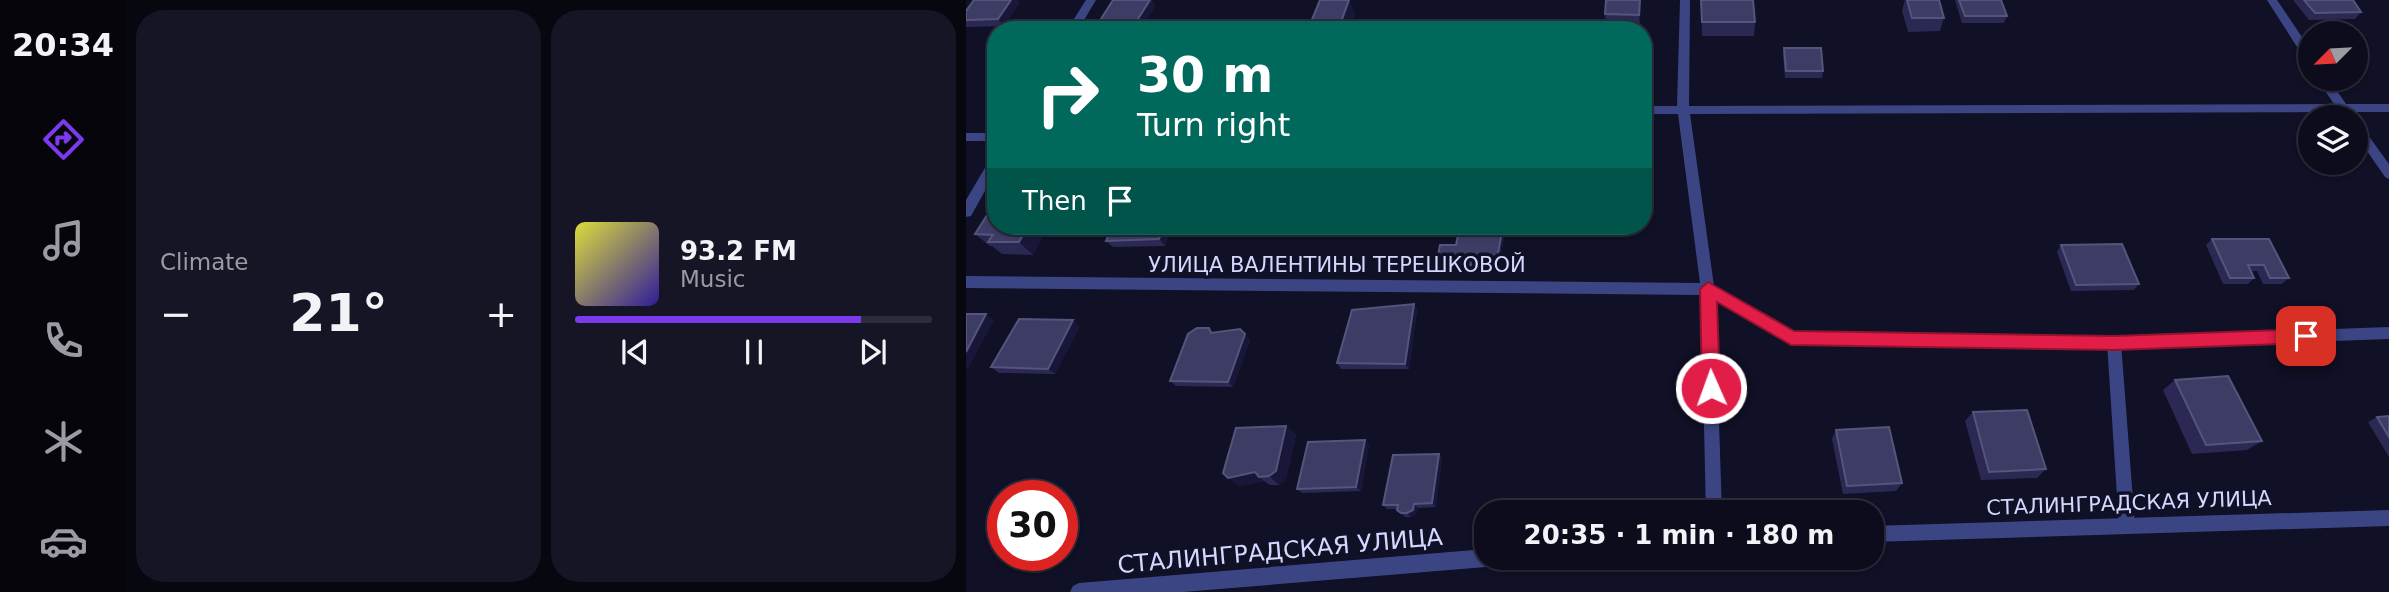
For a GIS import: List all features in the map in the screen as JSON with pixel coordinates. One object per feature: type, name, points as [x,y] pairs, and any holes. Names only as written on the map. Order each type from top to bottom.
[{"type":"street","points":[[1078,21],[1091,0]]},
{"type":"street","points":[[1685,0],[1683,110],[1708,289],[1714,500]]},
{"type":"street","points":[[2272,0],[2298,40]]},
{"type":"street","points":[[2368,110],[2389,108]]},
{"type":"street","points":[[1652,110],[2298,113]]},
{"type":"street","points":[[966,137],[987,137]]},
{"type":"street","points":[[2368,144],[2389,174]]},
{"type":"street","points":[[966,212],[987,175]]},
{"type":"street","name":"УЛИЦА ВАЛЕНТИНЫ ТЕРЕШКОВОЙ","points":[[966,282],[1708,289]]},
{"type":"street","points":[[1708,289],[1791,338],[2114,343],[2389,333]]},
{"type":"street","points":[[2114,343],[2127,526]]},
{"type":"street","name":"СТАЛИНГРАДСКАЯ УЛИЦА","points":[[1884,534],[2389,518]]},
{"type":"street","name":"СТАЛИНГРАДСКАЯ УЛИЦА","points":[[1079,592],[1474,559]]},
{"type":"building","points":[[974,0],[1011,0],[998,19],[966,20],[966,11]]},
{"type":"building","points":[[1113,0],[1150,0],[1137,21],[1100,21]]},
{"type":"building","points":[[1320,0],[1349,0],[1341,21],[1311,21]]},
{"type":"building","points":[[1606,0],[1640,0],[1639,15],[1605,14]]},
{"type":"building","points":[[1701,0],[1753,0],[1755,22],[1702,22]]},
{"type":"building","points":[[1907,0],[1939,0],[1944,18],[1912,18]]},
{"type":"building","points":[[1959,0],[2001,0],[2007,16],[1965,16]]},
{"type":"building","points":[[2304,0],[2353,0],[2361,12],[2315,13]]},
{"type":"building","points":[[1784,48],[1821,48],[1823,71],[1786,71]]},
{"type":"building","points":[[987,215],[987,235],[975,234]]},
{"type":"building","points":[[993,235],[1023,235],[1019,242],[988,242]]},
{"type":"building","points":[[1109,235],[1161,235],[1159,239],[1106,241]]},
{"type":"building","points":[[1458,235],[1501,235],[1496,265],[1436,264],[1440,245],[1456,245]]},
{"type":"building","points":[[2212,239],[2269,239],[2289,278],[2270,278],[2264,265],[2248,265],[2254,278],[2230,278]]},
{"type":"building","points":[[2122,244],[2139,284],[2076,285],[2061,245]]},
{"type":"building","points":[[1414,304],[1405,364],[1337,363],[1352,310]]},
{"type":"building","points":[[966,314],[986,314],[966,352]]},
{"type":"building","points":[[1019,319],[1073,320],[1048,369],[991,367]]},
{"type":"building","points":[[1197,328],[1209,328],[1211,333],[1240,329],[1245,334],[1228,382],[1170,381],[1188,334]]},
{"type":"building","points":[[2228,376],[2262,441],[2206,445],[2175,380]]},
{"type":"building","points":[[2027,410],[2046,469],[1989,472],[1973,412]]},
{"type":"building","points":[[2389,416],[2389,437],[2377,417]]},
{"type":"building","points":[[1286,426],[1276,471],[1269,476],[1259,477],[1255,472],[1228,478],[1223,473],[1236,428]]},
{"type":"building","points":[[1889,427],[1902,483],[1847,486],[1836,430]]},
{"type":"building","points":[[1365,440],[1356,487],[1297,489],[1308,442]]},
{"type":"building","points":[[1439,454],[1432,503],[1414,504],[1413,510],[1407,513],[1397,510],[1398,505],[1383,505],[1393,455]]},
{"type":"route","points":[[1711,388],[1708,289],[1791,338],[2114,343],[2306,336]]}]
